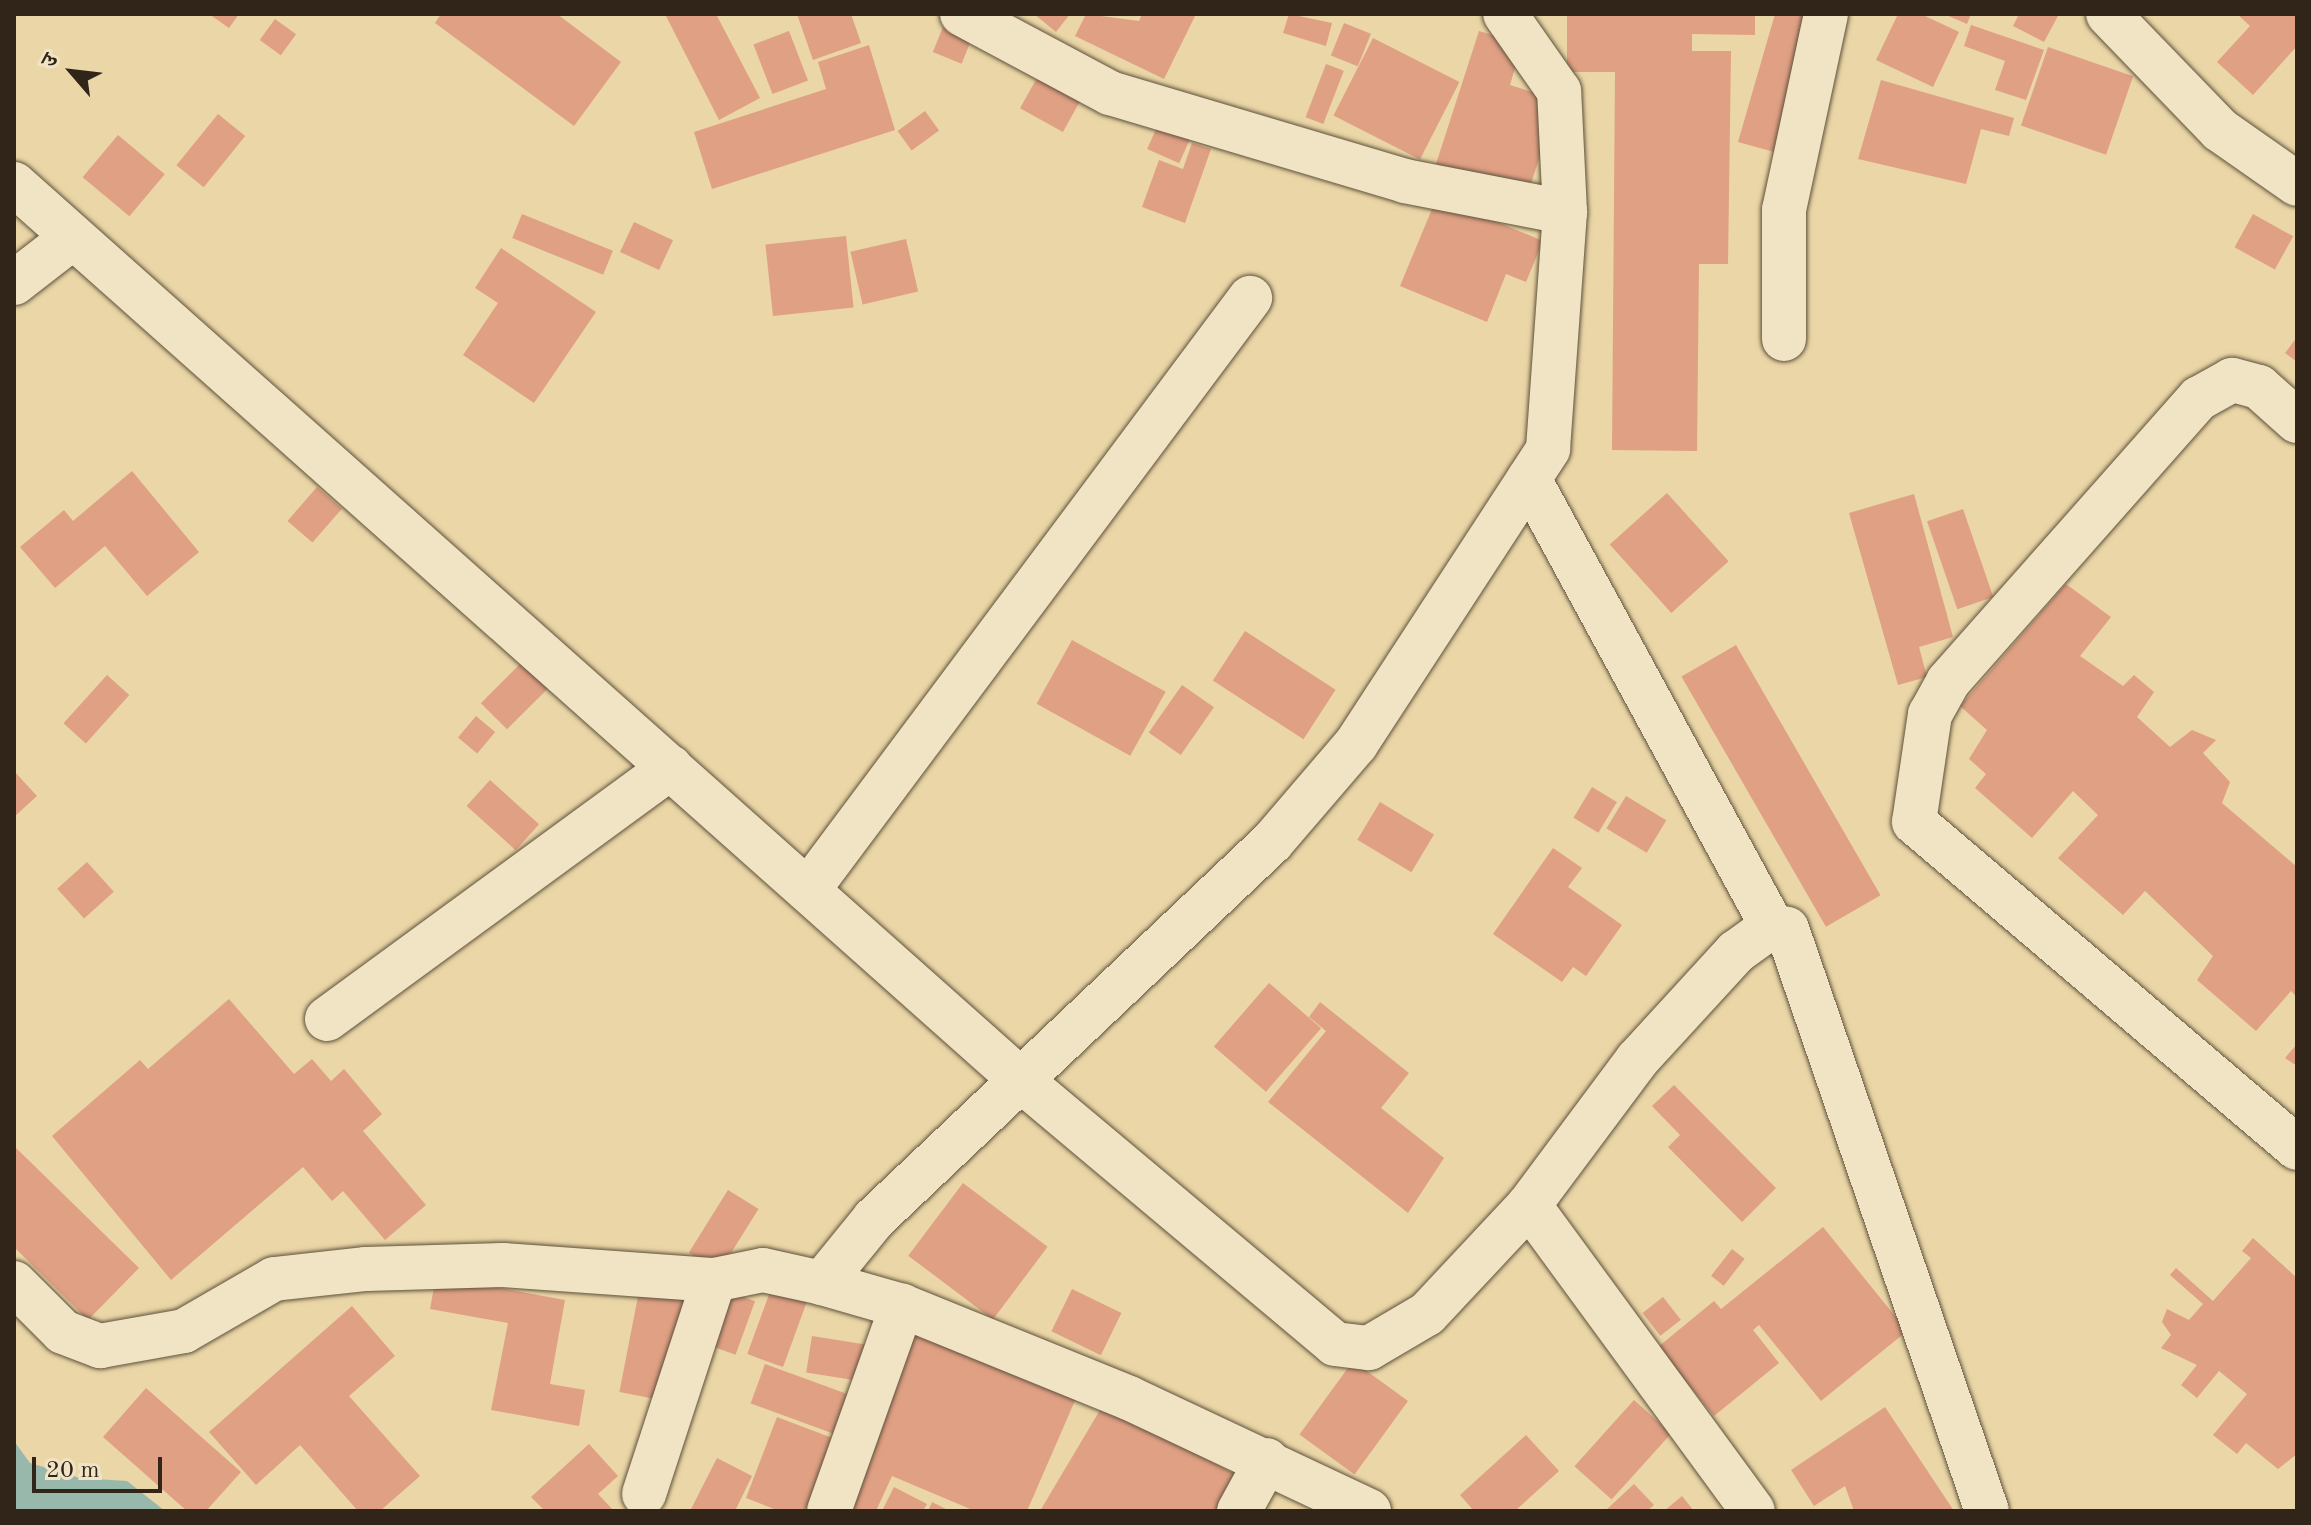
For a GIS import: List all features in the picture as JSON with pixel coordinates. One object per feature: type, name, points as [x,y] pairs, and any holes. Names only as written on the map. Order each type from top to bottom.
[{"type":"street","points":[[962,14],[1110,93],[1405,181],[1565,212]]},
{"type":"street","points":[[822,1283],[874,1219],[1023,1082],[1272,842],[1356,744],[1548,449],[1565,212],[1559,91],[1505,14]]},
{"type":"street","points":[[1784,339],[1784,210],[1826,14]]},
{"type":"street","points":[[2108,14],[2220,130],[2297,184]]},
{"type":"street","points":[[14,184],[1023,1082],[1335,1344],[1369,1348],[1427,1314],[1529,1205],[1637,1060],[1736,952],[1772,926],[1787,929],[1797,950],[1987,1511]]},
{"type":"street","points":[[14,283],[72,238]]},
{"type":"street","points":[[808,890],[1250,298]]},
{"type":"street","points":[[2297,421],[2259,387],[2232,380],[2199,398],[1948,682],[1930,714],[1914,822],[2297,1148]]},
{"type":"street","points":[[1529,479],[1772,926]]},
{"type":"street","points":[[327,1019],[671,767]]},
{"type":"street","points":[[1529,1205],[1753,1511]]},
{"type":"street","points":[[14,1283],[63,1332],[100,1346],[184,1331],[274,1279],[350,1271],[503,1265],[714,1280],[763,1270],[902,1306],[1267,1460],[1369,1511]]},
{"type":"street","points":[[644,1494],[714,1280]]},
{"type":"street","points":[[829,1511],[902,1306]]},
{"type":"street","points":[[1239,1511],[1267,1460]]},
{"type":"shaded area","points":[[14,1441],[30,1463],[80,1478],[127,1481],[165,1511],[14,1511]]},
{"type":"building","points":[[209,14],[239,14],[229,28]]},
{"type":"building","points":[[441,14],[557,14],[621,62],[574,126],[435,23]]},
{"type":"building","points":[[665,14],[716,14],[760,98],[719,120]]},
{"type":"building","points":[[797,14],[851,14],[861,43],[813,60]]},
{"type":"building","points":[[1034,14],[1070,14],[1056,32]]},
{"type":"building","points":[[1086,14],[1139,21],[1142,14],[1196,14],[1164,79],[1075,36]]},
{"type":"building","points":[[1289,14],[1332,23],[1326,46],[1283,33]]},
{"type":"building","points":[[1567,14],[1755,14],[1755,35],[1692,34],[1692,51],[1731,51],[1728,264],[1699,264],[1697,451],[1612,450],[1615,72],[1567,72]]},
{"type":"building","points":[[1775,14],[1814,14],[1782,154],[1738,142]]},
{"type":"building","points":[[1898,14],[1921,14],[1959,32],[1933,87],[1876,60]]},
{"type":"building","points":[[1944,14],[1971,14],[1967,24]]},
{"type":"building","points":[[2019,14],[2059,14],[2044,42],[2013,26]]},
{"type":"building","points":[[2237,14],[2297,15],[2297,46],[2253,95],[2217,62],[2250,26]]},
{"type":"building","points":[[275,19],[296,34],[281,55],[260,40]]},
{"type":"building","points":[[1344,23],[1371,34],[1358,66],[1331,55]]},
{"type":"building","points":[[1971,25],[2044,50],[2026,100],[1995,90],[2005,61],[1964,46]]},
{"type":"building","points":[[943,27],[972,39],[962,64],[933,52]]},
{"type":"building","points":[[789,31],[808,80],[773,94],[754,45]]},
{"type":"building","points":[[1479,31],[1522,44],[1510,85],[1558,100],[1527,196],[1435,167]]},
{"type":"building","points":[[1373,38],[1459,82],[1420,160],[1334,116]]},
{"type":"building","points":[[869,45],[895,130],[712,189],[694,132],[826,89],[818,62]]},
{"type":"building","points":[[2048,47],[2133,76],[2106,155],[2021,125]]},
{"type":"building","points":[[1326,64],[1344,71],[1323,124],[1306,117]]},
{"type":"building","points":[[1038,76],[1081,100],[1063,132],[1020,108]]},
{"type":"building","points":[[1881,80],[2014,118],[2009,136],[1981,129],[1966,184],[1858,159]]},
{"type":"building","points":[[925,111],[939,130],[912,150],[897,131]]},
{"type":"building","points":[[218,114],[245,136],[204,187],[176,165]]},
{"type":"building","points":[[1161,118],[1193,132],[1179,163],[1147,149]]},
{"type":"building","points":[[118,135],[165,174],[129,216],[83,177]]},
{"type":"building","points":[[1192,143],[1211,149],[1185,223],[1142,207],[1159,160],[1183,169]]},
{"type":"building","points":[[1437,197],[1543,241],[1526,282],[1506,274],[1487,322],[1400,286]]},
{"type":"building","points":[[522,214],[613,251],[603,275],[512,238]]},
{"type":"building","points":[[2253,214],[2293,236],[2275,270],[2235,247]]},
{"type":"building","points":[[634,222],[673,240],[659,270],[620,252]]},
{"type":"building","points":[[846,236],[854,308],[773,316],[765,244]]},
{"type":"building","points":[[906,239],[918,292],[863,304],[850,252]]},
{"type":"building","points":[[501,248],[596,312],[534,403],[463,355],[498,303],[475,288]]},
{"type":"building","points":[[2297,337],[2297,362],[2285,353]]},
{"type":"building","points":[[132,471],[199,552],[147,596],[105,546],[55,588],[20,547],[64,510],[73,521]]},
{"type":"building","points":[[317,487],[342,509],[312,543],[287,521]]},
{"type":"building","points":[[1667,493],[1729,561],[1671,613],[1610,545]]},
{"type":"building","points":[[1914,494],[1953,637],[1919,647],[1927,677],[1898,685],[1849,513]]},
{"type":"building","points":[[1963,509],[1993,597],[1957,609],[1927,521]]},
{"type":"building","points":[[2066,584],[2111,617],[2080,656],[2123,686],[2134,675],[2154,692],[2137,717],[2170,747],[2192,730],[2216,740],[2203,753],[2230,782],[2222,803],[2297,867],[2297,997],[2291,991],[2256,1031],[2197,980],[2213,956],[2145,891],[2123,915],[2058,858],[2098,815],[2073,791],[2032,838],[1975,788],[1986,774],[1969,759],[1987,730],[1960,706]]},
{"type":"building","points":[[1245,631],[1336,690],[1303,739],[1213,680]]},
{"type":"building","points":[[1072,640],[1166,692],[1130,756],[1037,704]]},
{"type":"building","points":[[1736,645],[1880,895],[1826,927],[1681,676]]},
{"type":"building","points":[[524,660],[550,686],[507,729],[481,703]]},
{"type":"building","points":[[107,675],[129,695],[86,743],[64,723]]},
{"type":"building","points":[[1182,685],[1214,707],[1181,755],[1149,733]]},
{"type":"building","points":[[476,716],[495,732],[477,754],[458,737]]},
{"type":"building","points":[[14,771],[37,796],[14,817]]},
{"type":"building","points":[[490,780],[539,824],[516,850],[467,806]]},
{"type":"building","points":[[1592,787],[1617,802],[1598,833],[1573,818]]},
{"type":"building","points":[[1626,796],[1666,820],[1647,853],[1606,829]]},
{"type":"building","points":[[1380,802],[1434,834],[1411,872],[1357,840]]},
{"type":"building","points":[[1553,848],[1582,868],[1568,887],[1622,925],[1586,976],[1573,967],[1562,982],[1493,934]]},
{"type":"building","points":[[87,862],[114,892],[84,918],[57,889]]},
{"type":"building","points":[[1269,983],[1321,1028],[1266,1092],[1214,1046]]},
{"type":"building","points":[[229,999],[294,1074],[312,1059],[331,1081],[344,1069],[382,1114],[363,1131],[426,1205],[385,1240],[343,1191],[332,1201],[303,1167],[171,1280],[52,1136],[140,1060],[148,1069]]},
{"type":"building","points":[[1320,1002],[1409,1073],[1381,1108],[1444,1158],[1408,1213],[1268,1102],[1326,1031],[1309,1017]]},
{"type":"building","points":[[2297,1044],[2297,1066],[2285,1058]]},
{"type":"building","points":[[1674,1085],[1776,1188],[1742,1222],[1668,1147],[1680,1135],[1652,1106]]},
{"type":"building","points":[[14,1146],[139,1268],[88,1320],[14,1247]]},
{"type":"building","points":[[963,1183],[1048,1247],[993,1319],[908,1256]]},
{"type":"building","points":[[728,1190],[759,1209],[719,1272],[689,1253]]},
{"type":"building","points":[[1823,1227],[1907,1331],[1821,1401],[1759,1325],[1753,1330],[1779,1363],[1714,1416],[1658,1347],[1714,1301],[1721,1309]]},
{"type":"building","points":[[2253,1238],[2297,1278],[2297,1454],[2278,1469],[2246,1443],[2237,1454],[2213,1435],[2247,1394],[2219,1371],[2197,1398],[2181,1385],[2197,1365],[2161,1348],[2171,1335],[2162,1322],[2167,1309],[2189,1320],[2203,1304],[2170,1275],[2176,1268],[2213,1301],[2251,1258],[2242,1251]]},
{"type":"building","points":[[1732,1249],[1745,1259],[1724,1286],[1711,1276]]},
{"type":"building","points":[[436,1276],[565,1300],[550,1384],[585,1390],[579,1426],[491,1410],[508,1323],[430,1309]]},
{"type":"building","points":[[775,1278],[811,1291],[783,1367],[747,1354]]},
{"type":"building","points":[[640,1286],[685,1295],[665,1401],[619,1392]]},
{"type":"building","points":[[1072,1289],[1121,1313],[1101,1355],[1051,1331]]},
{"type":"building","points":[[724,1290],[755,1301],[736,1355],[705,1344]]},
{"type":"building","points":[[1663,1297],[1681,1320],[1660,1336],[1643,1313]]},
{"type":"building","points":[[352,1306],[395,1356],[349,1396],[420,1476],[380,1511],[358,1511],[300,1445],[256,1485],[209,1432]]},
{"type":"building","points":[[909,1325],[1077,1396],[1027,1511],[975,1511],[892,1476],[876,1511],[839,1511]]},
{"type":"building","points":[[812,1336],[870,1345],[864,1382],[806,1373]]},
{"type":"building","points":[[1353,1361],[1408,1401],[1355,1475],[1300,1435]]},
{"type":"building","points":[[765,1364],[856,1397],[842,1437],[751,1403]]},
{"type":"building","points":[[146,1388],[241,1472],[206,1511],[187,1511],[103,1437]]},
{"type":"building","points":[[1634,1400],[1671,1433],[1612,1500],[1574,1466]]},
{"type":"building","points":[[1103,1405],[1246,1480],[1229,1511],[1040,1511]]},
{"type":"building","points":[[1885,1407],[1954,1511],[1854,1511],[1845,1486],[1814,1506],[1791,1470]]},
{"type":"building","points":[[777,1417],[843,1442],[816,1511],[779,1511],[746,1498]]},
{"type":"building","points":[[1526,1435],[1559,1471],[1515,1511],[1474,1511],[1460,1495]]},
{"type":"building","points":[[589,1444],[618,1476],[598,1494],[614,1511],[545,1511],[531,1497]]},
{"type":"building","points":[[717,1458],[752,1476],[735,1511],[690,1511]]},
{"type":"building","points":[[1634,1484],[1654,1505],[1647,1511],[1605,1511]]},
{"type":"building","points":[[894,1487],[927,1504],[923,1511],[882,1511]]},
{"type":"building","points":[[1682,1496],[1694,1511],[1664,1511]]},
{"type":"building","points":[[932,1502],[950,1511],[928,1511]]}]
